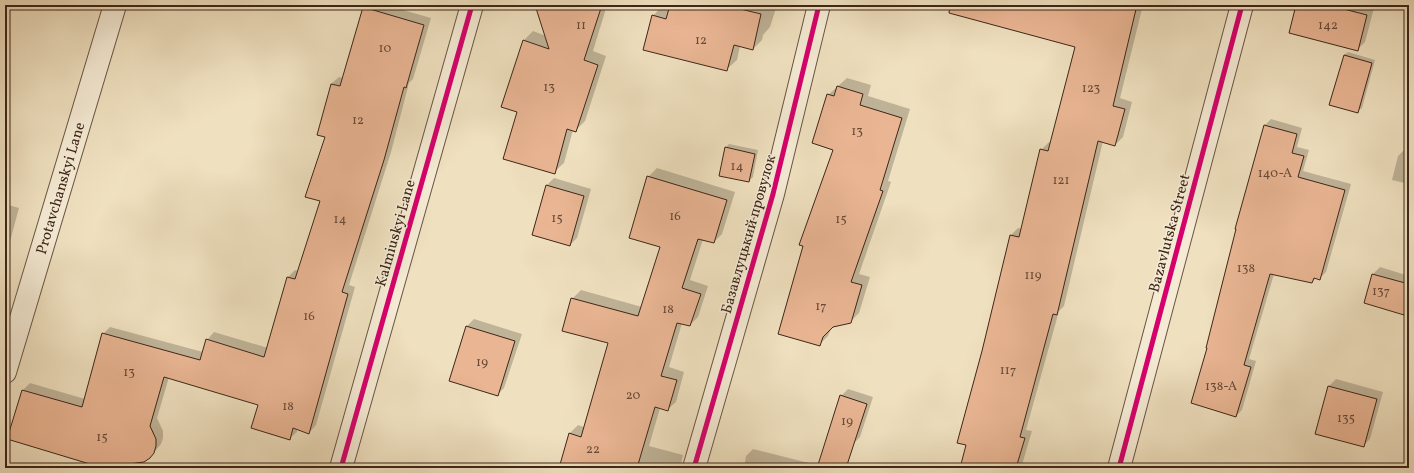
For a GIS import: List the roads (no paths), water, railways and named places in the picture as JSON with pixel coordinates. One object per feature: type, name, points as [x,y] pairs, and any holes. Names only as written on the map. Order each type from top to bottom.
[{"type":"street","name":"Protavchanskyi Lane","points":[[5,372],[115,5]]},
{"type":"street","name":"Kalmiuskyi Lane","points":[[341,468],[472,5]]},
{"type":"street","name":"Базавлуцький провулок","points":[[694,468],[773,194],[819,5]]},
{"type":"street","name":"Bazavlutska Street","points":[[1119,468],[1242,5]]}]
